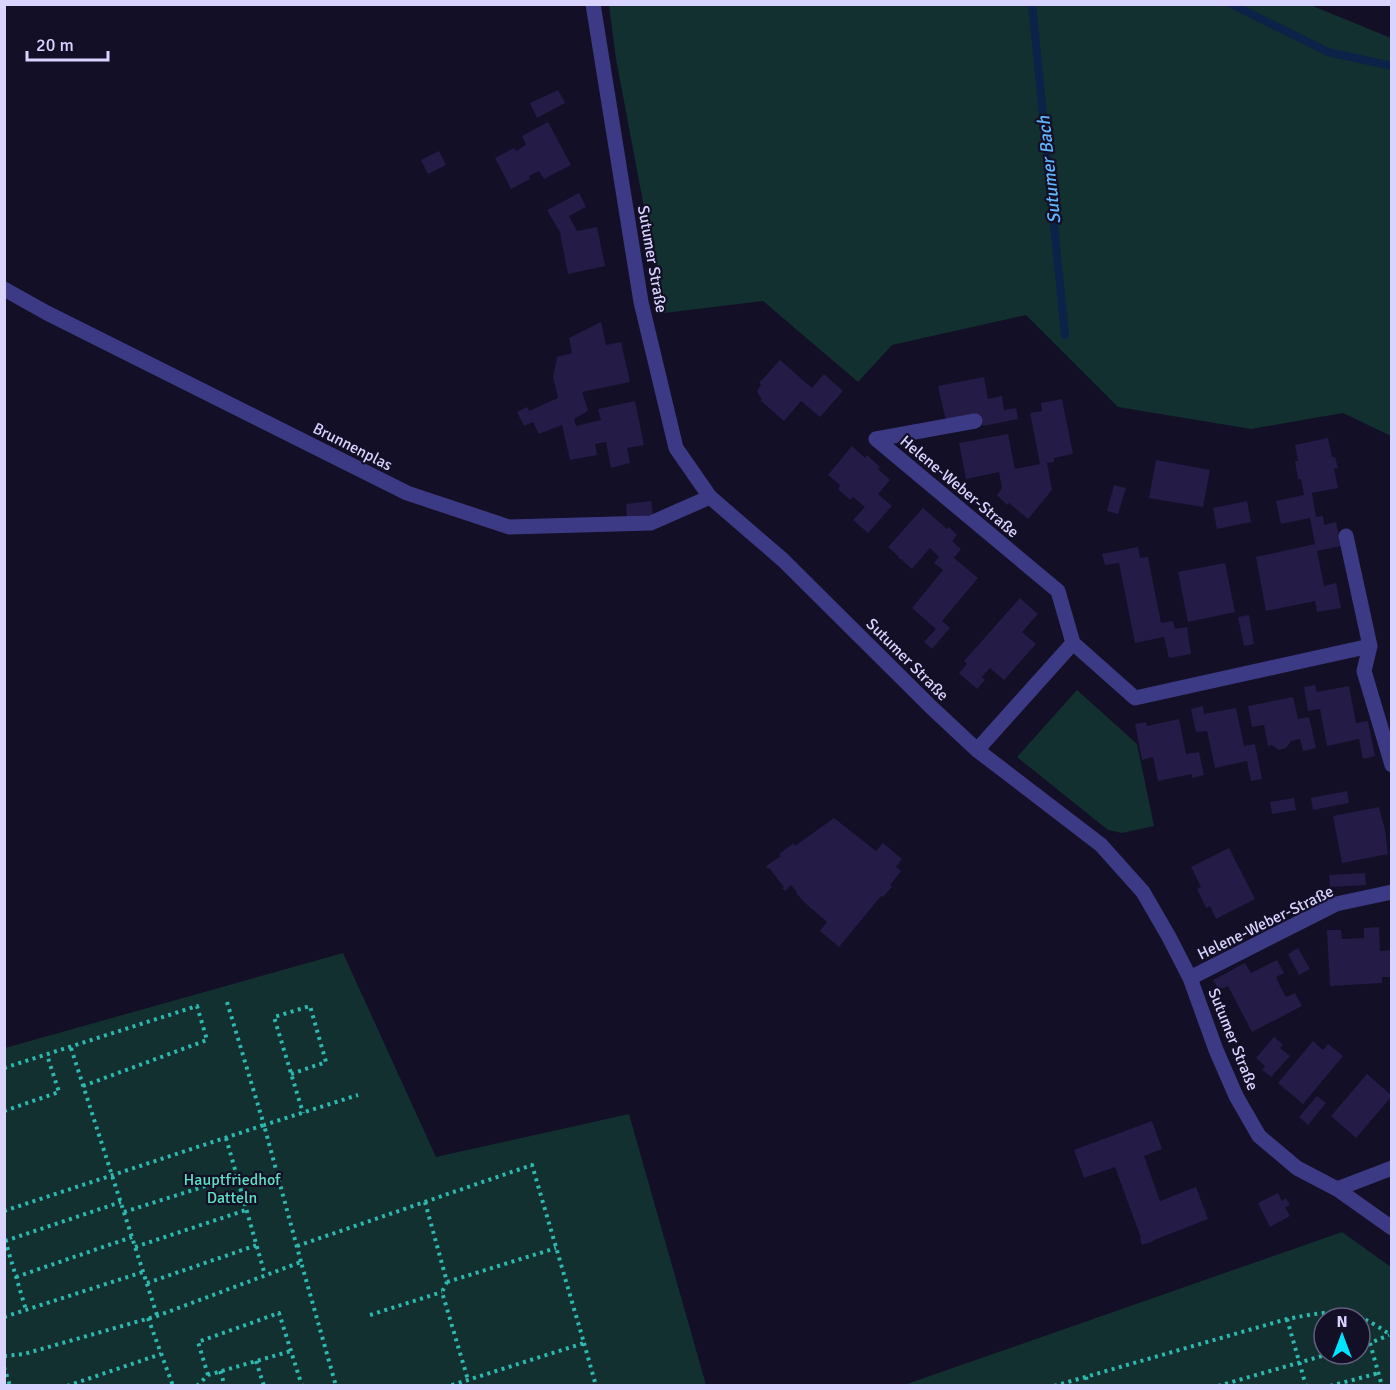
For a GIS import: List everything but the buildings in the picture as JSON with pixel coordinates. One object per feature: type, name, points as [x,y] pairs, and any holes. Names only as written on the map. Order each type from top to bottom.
[{"type":"street","name":"Sutumer Straße","points":[[593,4],[641,302],[676,448],[710,497],[783,560],[977,750],[1101,845],[1143,892],[1169,937],[1190,978],[1236,1096],[1259,1136],[1297,1168],[1337,1189],[1392,1228]]},
{"type":"street","name":"Brunnenplas","points":[[4,289],[407,494],[509,527],[651,523],[710,497]]},
{"type":"street","name":"Helene-Weber-Straße","points":[[975,422],[876,439],[1058,591],[1073,643]]},
{"type":"street","points":[[1346,536],[1370,646],[1364,671],[1392,765]]},
{"type":"street","points":[[977,750],[1073,643],[1135,698],[1370,646]]},
{"type":"street","name":"Helene-Weber-Straße","points":[[1190,978],[1336,904],[1392,892]]},
{"type":"street","points":[[1337,1189],[1392,1168]]},
{"type":"path","points":[[227,1002],[264,1125],[336,1386]]},
{"type":"path","points":[[4,1068],[197,1006],[207,1040],[83,1086]]},
{"type":"path","points":[[291,1074],[326,1062],[310,1006],[274,1017],[291,1074],[303,1113]]},
{"type":"path","points":[[71,1048],[157,1316]]},
{"type":"path","points":[[4,1110],[59,1092],[48,1055]]},
{"type":"path","points":[[4,1211],[358,1095]]},
{"type":"path","points":[[225,1138],[265,1275]]},
{"type":"path","points":[[297,1246],[532,1165],[596,1386]]},
{"type":"path","points":[[124,1212],[237,1176]]},
{"type":"path","points":[[26,1310],[5,1240],[121,1202]]},
{"type":"path","points":[[425,1202],[447,1282],[442,1292],[468,1380]]},
{"type":"path","points":[[135,1247],[246,1210]]},
{"type":"path","points":[[16,1277],[132,1237]]},
{"type":"path","points":[[147,1283],[257,1245]]},
{"type":"path","points":[[447,1282],[556,1248]]},
{"type":"path","points":[[4,1356],[24,1354],[157,1316],[301,1262]]},
{"type":"path","points":[[4,1317],[143,1272]]},
{"type":"path","points":[[370,1315],[442,1292]]},
{"type":"path","points":[[1054,1386],[1287,1319],[1324,1312],[1344,1312],[1364,1318],[1390,1335]]},
{"type":"path","points":[[208,1375],[198,1342],[279,1313],[302,1386]]},
{"type":"path","points":[[148,1318],[173,1386]]},
{"type":"path","points":[[1287,1319],[1306,1386]]},
{"type":"path","points":[[1372,1343],[1390,1335]]},
{"type":"path","points":[[449,1386],[584,1343]]},
{"type":"path","points":[[1372,1347],[1382,1386]]},
{"type":"path","points":[[197,1386],[208,1375],[291,1350]]},
{"type":"path","points":[[67,1386],[161,1354]]},
{"type":"path","points":[[1218,1386],[1312,1359]]},
{"type":"path","points":[[256,1361],[264,1386]]},
{"type":"path","points":[[4,1367],[10,1386]]},
{"type":"path","points":[[220,1371],[225,1386]]},
{"type":"path","points":[[1330,1386],[1378,1373]]},
{"type":"path","points":[[1086,1377],[1088,1386]]},
{"type":"green space","points":[[1308,4],[1391,38],[1391,436],[1343,413],[1251,429],[1118,407],[1026,315],[892,345],[858,382],[763,301],[664,313],[616,59],[609,5]]},
{"type":"green space","points":[[1077,690],[1137,744],[1154,826],[1122,833],[1108,830],[1017,757]]},
{"type":"green space","name":"Hauptfriedhof Datteln","points":[[343,953],[436,1157],[629,1114],[706,1385],[5,1385],[5,1048]]},
{"type":"green space","points":[[1342,1232],[1391,1267],[1391,1385],[904,1385]]},
{"type":"waterway","name":"Sutumer Bach","points":[[1032,4],[1065,335]]},
{"type":"waterway","name":"Sutumer Bach","points":[[1231,4],[1328,52],[1392,66]]}]
